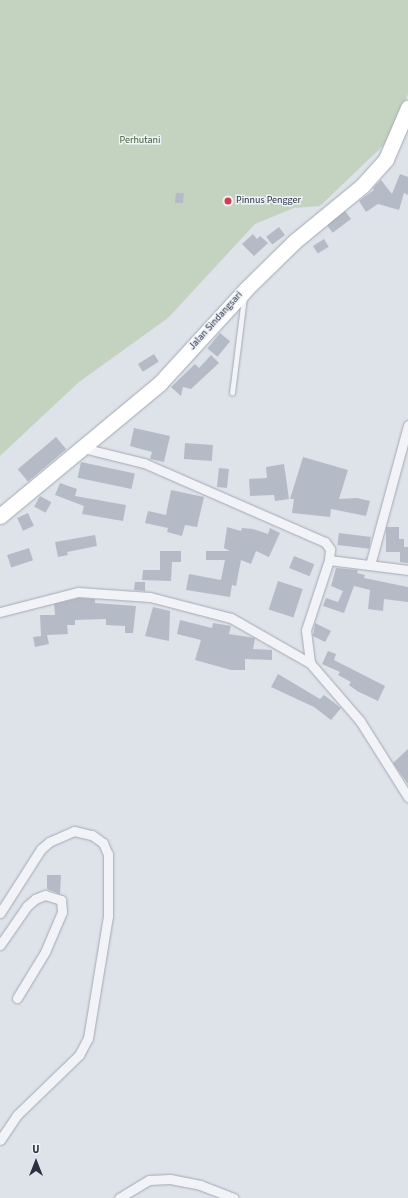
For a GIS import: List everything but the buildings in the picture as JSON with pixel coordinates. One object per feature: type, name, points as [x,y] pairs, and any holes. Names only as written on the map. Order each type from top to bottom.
[{"type":"main road","name":"Jalan Sindangsari","points":[[0,516],[160,383],[246,289],[295,241],[362,186],[386,160],[408,108]]},
{"type":"street","points":[[370,565],[408,426]]},
{"type":"street","points":[[83,448],[144,463],[325,542],[330,549],[329,560],[306,630],[310,663]]},
{"type":"street","points":[[329,560],[408,570]]},
{"type":"street","points":[[0,612],[78,592],[150,597],[231,618],[310,663],[360,721],[408,797]]},
{"type":"street","points":[[0,913],[45,845],[74,831],[92,835],[104,843],[108,854],[108,916],[88,1038],[79,1055],[17,1116],[0,1140]]},
{"type":"street","points":[[0,945],[27,906],[35,899],[45,895],[61,900],[62,912],[45,952],[18,998]]},
{"type":"street","points":[[119,1198],[149,1180],[170,1179],[200,1185],[234,1198]]},
{"type":"lane","points":[[232,393],[236,345],[246,289]]},
{"type":"green space","name":"Perhutani","points":[[0,0],[408,0],[408,94],[388,141],[320,206],[294,208],[255,224],[168,318],[79,382],[0,456]]},
{"type":"place","name":"Pinnus Pengger","points":[[228,201]]}]
